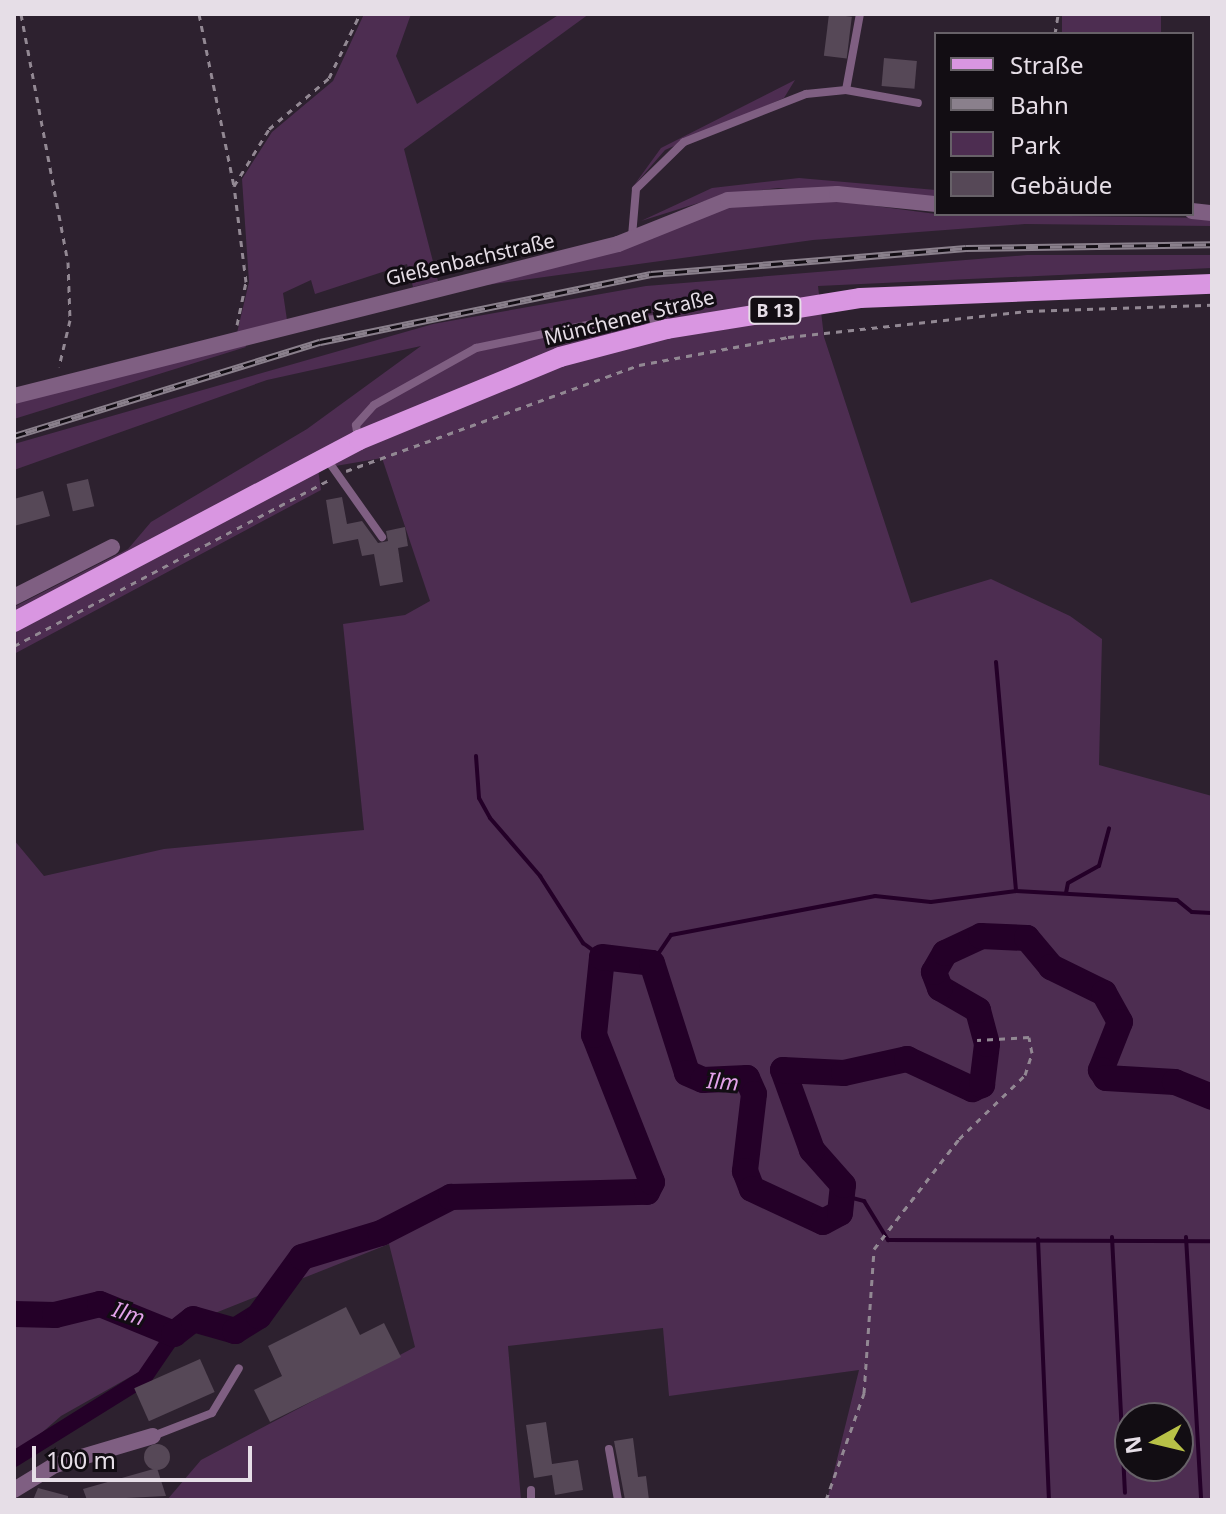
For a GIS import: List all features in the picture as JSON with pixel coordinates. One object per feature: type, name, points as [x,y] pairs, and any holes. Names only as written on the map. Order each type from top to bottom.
[{"type":"main road","name":"Münchener Straße","points":[[359,440],[524,369],[667,329],[941,291],[1212,284]]},
{"type":"main road","name":"B 13","points":[[14,622],[359,440]]},
{"type":"street","name":"Gießenbachstraße","points":[[14,396],[54,382],[231,340],[632,236],[728,200],[777,194],[934,204]]},
{"type":"street","points":[[14,597],[112,547]]},
{"type":"street","points":[[14,1490],[55,1465],[153,1436]]},
{"type":"lane","points":[[846,90],[860,14]]},
{"type":"lane","points":[[632,236],[636,189],[667,153],[806,94],[846,90],[918,103]]},
{"type":"lane","points":[[359,440],[356,425],[374,405],[476,348],[591,324],[656,319],[667,329]]},
{"type":"lane","points":[[326,457],[382,537]]},
{"type":"lane","points":[[153,1436],[212,1413],[234,1387],[239,1368]]},
{"type":"lane","points":[[609,1449],[618,1500]]},
{"type":"lane","points":[[531,1490],[531,1500]]},
{"type":"path","points":[[21,14],[68,262],[70,320],[54,382]]},
{"type":"path","points":[[199,14],[234,186],[246,282],[231,340]]},
{"type":"path","points":[[234,186],[269,129],[329,78],[360,14]]},
{"type":"path","points":[[14,646],[337,476],[479,418],[639,365],[788,337],[1027,311],[1212,305]]},
{"type":"path","points":[[826,1500],[864,1393],[874,1249],[959,1139],[1025,1075],[1029,1037],[977,1040]]},
{"type":"green space","points":[[364,14],[411,14],[396,56],[417,104],[560,14],[589,14],[404,149],[438,281],[413,287],[407,264],[315,294],[311,280],[283,293],[287,320],[237,333],[249,282],[242,179],[272,132],[333,81]]},
{"type":"green space","points":[[1062,14],[1161,14],[1161,32],[1062,32]]},
{"type":"green space","points":[[795,80],[784,98],[665,150],[632,188],[661,148]]},
{"type":"green space","points":[[799,178],[934,190],[934,199],[778,188],[727,194],[641,221],[712,188]]},
{"type":"green space","points":[[838,201],[934,216],[1212,218],[1212,226],[1025,224],[813,240],[479,286],[728,206]]},
{"type":"green space","points":[[1027,255],[1212,255],[1212,268],[818,286],[824,337],[911,603],[991,579],[1070,616],[1102,639],[1099,765],[1212,796],[1212,1500],[827,1500],[859,1370],[669,1396],[663,1328],[508,1346],[521,1500],[167,1500],[201,1460],[415,1347],[389,1244],[180,1327],[153,1364],[61,1416],[14,1457],[14,840],[44,876],[164,849],[364,830],[343,624],[405,615],[430,601],[382,458],[318,469],[321,490],[14,654],[14,607],[128,549],[151,522],[307,429],[421,346],[267,380],[14,470],[14,444],[433,324],[646,286]]},
{"type":"green space","points":[[244,343],[246,347],[14,419],[14,402]]},
{"type":"building","points":[[829,14],[852,17],[847,58],[824,56]]},
{"type":"building","points":[[884,58],[917,61],[914,89],[882,86]]},
{"type":"building","points":[[88,479],[94,506],[73,511],[67,484]]},
{"type":"building","points":[[43,491],[50,516],[14,526],[14,499]]},
{"type":"building","points":[[342,497],[347,524],[362,521],[378,543],[388,541],[386,531],[405,527],[408,546],[398,548],[403,582],[380,586],[374,554],[362,556],[358,539],[333,544],[326,500]]},
{"type":"building","points":[[346,1307],[360,1335],[384,1323],[401,1357],[270,1422],[254,1390],[282,1376],[268,1346]]},
{"type":"building","points":[[200,1359],[215,1392],[149,1421],[134,1388]]},
{"type":"building","points":[[546,1422],[552,1464],[578,1460],[583,1490],[555,1495],[552,1475],[534,1478],[526,1425]]},
{"type":"building","points":[[633,1438],[638,1477],[646,1476],[649,1500],[625,1500],[614,1441]]},
{"type":"building","points":[[157,1444],[166,1448],[170,1457],[166,1466],[157,1470],[148,1466],[144,1457],[148,1448]]},
{"type":"building","points":[[157,1468],[166,1496],[87,1500],[83,1489]]},
{"type":"building","points":[[38,1488],[68,1496],[68,1500],[33,1500]]},
{"type":"waterway","points":[[996,662],[1016,891]]},
{"type":"waterway","points":[[476,756],[479,798],[490,818],[540,876],[583,943],[602,957]]},
{"type":"waterway","points":[[1066,893],[1068,883],[1099,866],[1109,828]]},
{"type":"waterway","points":[[652,963],[671,935],[875,896],[931,902],[1016,891],[1177,900],[1192,912],[1212,913]]},
{"type":"waterway","name":"Ilm","points":[[14,1314],[55,1315],[100,1304],[174,1334],[193,1319],[235,1331],[259,1316],[302,1257],[381,1233],[451,1197],[647,1192],[652,1182],[594,1035],[602,957],[652,963],[687,1073],[703,1080],[747,1078],[754,1094],[745,1171],[752,1189],[823,1222],[840,1213],[843,1185],[812,1150],[783,1070],[844,1073],[907,1059],[972,1089],[982,1085],[987,1044],[978,1010],[940,988],[934,972],[945,953],[981,936],[1027,938],[1051,967],[1104,993],[1120,1022],[1101,1070],[1106,1078],[1175,1082],[1212,1097]]},
{"type":"waterway","points":[[845,1196],[864,1201],[888,1240],[1212,1241]]},
{"type":"waterway","points":[[1112,1237],[1125,1493]]},
{"type":"waterway","points":[[1186,1237],[1201,1500]]},
{"type":"waterway","points":[[1038,1239],[1049,1500]]},
{"type":"waterway","points":[[14,1459],[144,1378],[174,1334]]},
{"type":"railway","points":[[14,436],[320,342],[651,274],[966,248],[1212,244]]}]
